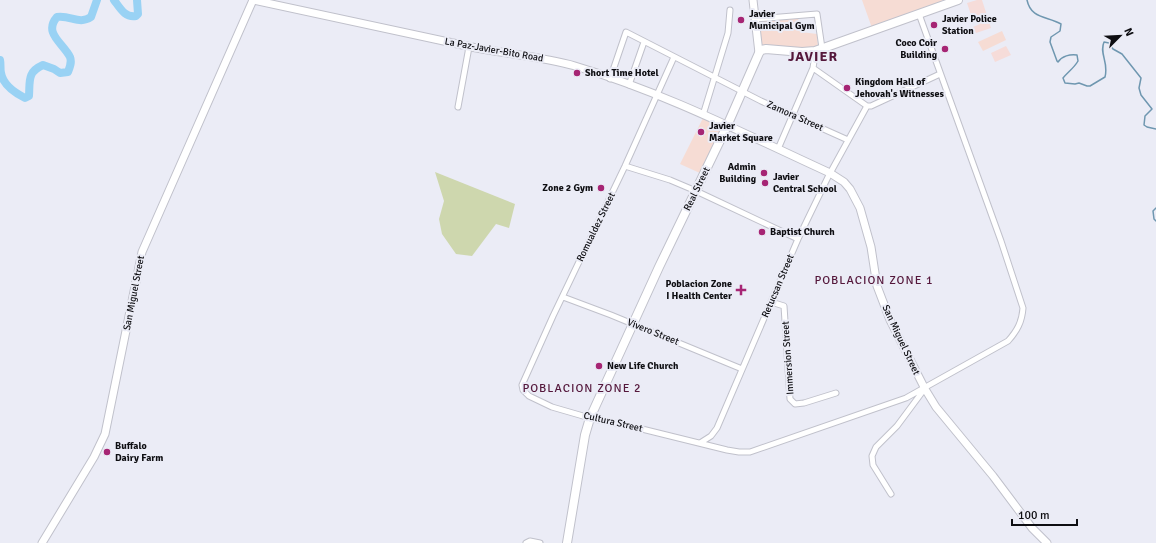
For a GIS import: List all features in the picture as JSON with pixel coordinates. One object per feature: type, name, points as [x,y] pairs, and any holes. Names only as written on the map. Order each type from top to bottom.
[{"type":"main road","points":[[759,53],[761,50],[766,49],[802,52],[818,49],[958,0]]},
{"type":"main road","name":"Real Street","points":[[567,543],[585,435],[590,418],[743,92],[759,53]]},
{"type":"street","name":"La Paz-Javier-Bito Road","points":[[253,0],[469,47],[566,64],[629,85],[727,126]]},
{"type":"street","name":"San Miguel Street","points":[[42,543],[94,457],[105,434],[142,252],[253,0]]},
{"type":"street","points":[[753,0],[759,53]]},
{"type":"street","points":[[703,115],[728,33],[730,10]]},
{"type":"street","points":[[755,19],[817,14],[818,49],[815,55],[813,68],[778,149]]},
{"type":"street","name":"Cultura Street","points":[[529,396],[552,407],[590,418],[738,452],[750,452],[906,398],[925,389],[1008,341],[1018,330],[1023,308],[1001,241],[919,14]]},
{"type":"street","points":[[610,79],[626,32],[714,77]]},
{"type":"street","points":[[629,85],[644,42]]},
{"type":"street","points":[[458,107],[469,47]]},
{"type":"street","name":"Romualdez Street","points":[[529,396],[523,390],[522,385],[524,379],[625,166],[674,57]]},
{"type":"street","points":[[813,68],[868,106],[871,106],[940,74]]},
{"type":"street","name":"Zamora Street","points":[[714,77],[743,92],[848,140]]},
{"type":"street","name":"Retucsan Street","points":[[700,443],[711,436],[717,428],[798,238],[830,173],[868,106]]},
{"type":"street","name":"San Miguel Street","points":[[727,126],[830,173],[844,182],[850,189],[860,208],[871,247],[877,286],[890,320],[925,389],[936,407],[993,476],[1032,528],[1047,543]]},
{"type":"street","points":[[625,166],[670,180],[798,238]]},
{"type":"street","name":"Vivero Street","points":[[563,297],[742,369]]},
{"type":"street","name":"Immersion Street","points":[[771,302],[784,306],[790,399],[795,404],[804,403],[836,393]]},
{"type":"street","points":[[891,494],[873,465],[872,456],[876,447],[896,426],[925,389]]},
{"type":"street","points":[[526,543],[530,541],[540,543]]},
{"type":"shaded area","points":[[862,0],[942,0],[943,2],[872,28]]},
{"type":"shaded area","points":[[982,0],[991,28],[976,33],[973,27],[980,24],[977,17],[972,18],[967,3]]},
{"type":"shaded area","points":[[798,18],[801,32],[817,34],[818,47],[807,50],[765,46],[761,44],[757,19]]},
{"type":"shaded area","points":[[1002,31],[1006,40],[983,51],[978,42]]},
{"type":"shaded area","points":[[1006,46],[1011,55],[995,62],[991,53]]},
{"type":"shaded area","name":"Javier Market Square","points":[[704,116],[725,127],[702,174],[680,164]]},
{"type":"green space","points":[[435,172],[515,204],[509,228],[496,224],[472,256],[456,254],[442,234],[439,219],[444,201]]},
{"type":"waterway","points":[[0,60],[1,73],[4,81],[14,91],[25,98],[29,96],[30,78],[34,71],[38,68],[43,65],[60,73],[68,72],[71,59],[53,33],[53,23],[57,17],[67,17],[79,20],[91,17],[97,0]]},
{"type":"waterway","points":[[114,0],[123,12],[132,16],[136,16],[138,14],[137,0]]},
{"type":"waterway","points":[[1027,0],[1032,11],[1036,14],[1061,24],[1060,31],[1051,37],[1050,42],[1057,61],[1058,62],[1066,56],[1077,55],[1078,61],[1063,78],[1065,83],[1079,83],[1090,86],[1105,77],[1106,67],[1103,46],[1104,42],[1109,43],[1113,49],[1122,54],[1141,78],[1139,88],[1141,95],[1152,109],[1145,116],[1144,125],[1156,129]]},
{"type":"waterway","points":[[1156,208],[1153,211],[1154,219],[1156,221]]},
{"type":"place","name":"Javier Municipal Gym","points":[[741,20]]},
{"type":"place","name":"Javier Police Station","points":[[934,25]]},
{"type":"place","name":"Coco Coir Building","points":[[945,49]]},
{"type":"place","name":"Short Time Hotel","points":[[577,73]]},
{"type":"place","name":"Kingdom Hall of Jehovah's Witnesses","points":[[847,88]]},
{"type":"place","name":"Javier Market Square","points":[[701,132]]},
{"type":"place","name":"Admin Building","points":[[764,173]]},
{"type":"place","name":"Javier Central School","points":[[765,183]]},
{"type":"place","name":"Zone 2 Gym","points":[[601,188]]},
{"type":"place","name":"Baptist Church","points":[[762,232]]},
{"type":"place","name":"Poblacion Zone I Health Center","points":[[741,290]]},
{"type":"place","name":"New Life Church","points":[[599,366]]},
{"type":"place","name":"Buffalo Dairy Farm","points":[[107,452]]},
{"type":"district","name":"JAVIER","points":[[813,56]]},
{"type":"district","name":"POBLACION ZONE 1","points":[[874,280]]},
{"type":"district","name":"POBLACION ZONE 2","points":[[582,388]]}]
